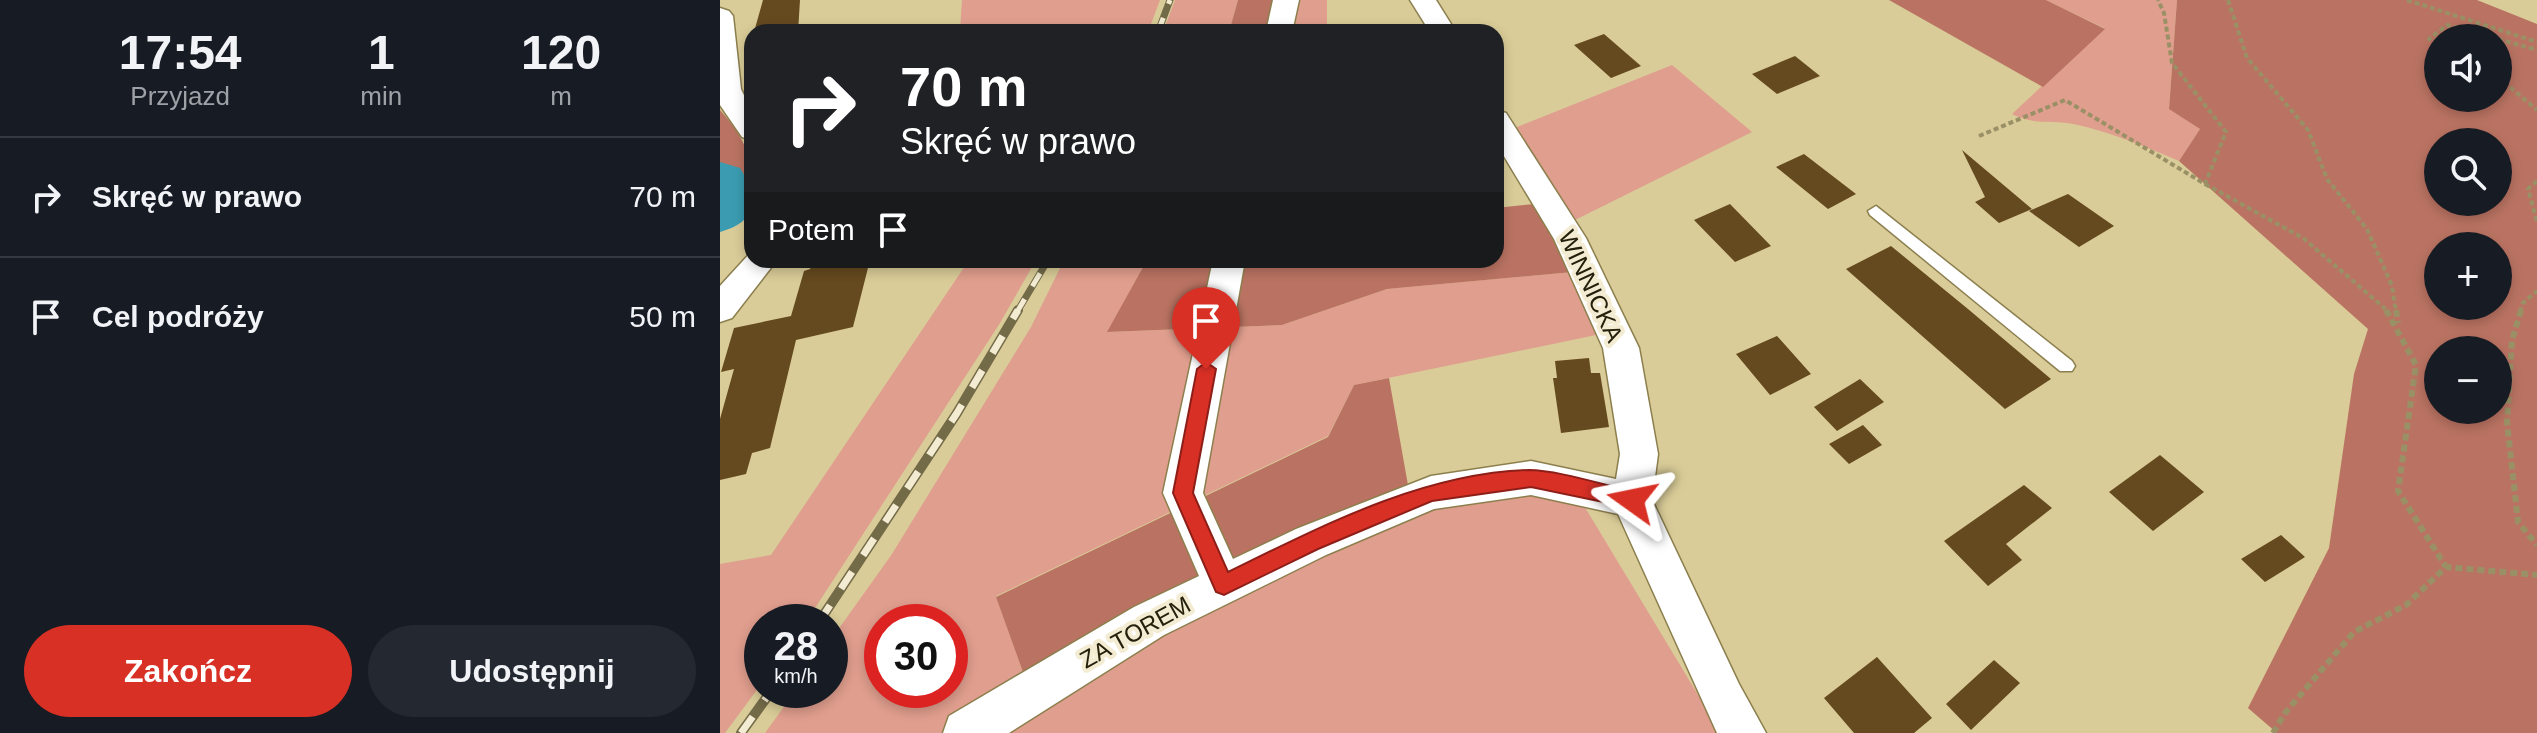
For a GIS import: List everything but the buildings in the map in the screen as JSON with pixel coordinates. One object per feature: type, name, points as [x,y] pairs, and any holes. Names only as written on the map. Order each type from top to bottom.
[{"type":"street","points":[[1281,24],[1286,0]]},
{"type":"street","points":[[1423,0],[1438,24]]},
{"type":"street","points":[[720,16],[727,89],[744,121]]},
{"type":"street","name":"WINNICKA","points":[[1504,132],[1570,238],[1621,348],[1639,454],[1632,500]]},
{"type":"street","points":[[720,309],[754,268]]},
{"type":"street","points":[[1224,585],[1183,493],[1227,268]]},
{"type":"street","name":"ZA TOREM","points":[[966,733],[1149,621],[1311,542],[1431,493],[1531,478],[1632,500]]},
{"type":"street","points":[[1632,500],[1723,700],[1743,733]]},
{"type":"lane","points":[[1876,211],[2066,366]]},
{"type":"path","points":[[2158,0],[2164,13],[2172,63],[2226,132],[2205,184]]},
{"type":"path","points":[[2228,0],[2247,58],[2308,130],[2327,179],[2367,229],[2392,286],[2399,328]]},
{"type":"path","points":[[2407,0],[2537,42]]},
{"type":"path","points":[[2512,43],[2537,50]]},
{"type":"path","points":[[2512,89],[2537,110]]},
{"type":"path","points":[[1979,136],[2065,100],[2205,184],[2303,238],[2391,314],[2416,365],[2398,491],[2446,567]]},
{"type":"path","points":[[2537,181],[2528,189],[2537,222]]},
{"type":"path","points":[[2537,291],[2523,303],[2512,340],[2507,422],[2518,522],[2537,545]]},
{"type":"path","points":[[2273,733],[2285,713],[2354,632],[2406,605],[2446,567],[2537,575]]},
{"type":"shaded area","points":[[962,0],[1160,0],[1151,24],[960,24]]},
{"type":"shaded area","points":[[1175,0],[1238,0],[1231,24],[1166,24]]},
{"type":"shaded area","points":[[1238,0],[1280,0],[1276,24],[1231,24]]},
{"type":"shaded area","points":[[1280,0],[1327,0],[1327,24],[1276,24]]},
{"type":"shaded area","points":[[1889,0],[2046,0],[2105,29],[2043,87]]},
{"type":"shaded area","points":[[2046,0],[2177,0],[2169,108],[2200,129],[2179,161],[2091,128],[2030,120],[2012,114],[2104,28]]},
{"type":"shaded area","points":[[2177,0],[2477,0],[2537,24],[2537,733],[2277,733],[2248,708],[2329,548],[2354,374],[2368,329],[2179,161],[2200,129],[2169,109]]},
{"type":"shaded area","points":[[1672,65],[1752,132],[1573,221],[1512,129]]},
{"type":"shaded area","points":[[720,110],[744,145],[744,204],[720,225]]},
{"type":"shaded area","points":[[1534,204],[1573,272],[1387,289],[1282,325],[1107,332],[1143,268],[1504,268],[1504,207]]},
{"type":"shaded area","points":[[964,268],[1031,268],[1000,323],[818,604],[744,604],[744,707],[725,733],[720,733],[720,564],[771,555]]},
{"type":"shaded area","points":[[1060,268],[1143,268],[1108,332],[1282,325],[1387,289],[1573,272],[1601,334],[1354,385],[1328,436],[996,596],[1024,675],[943,733],[765,733],[783,708],[848,708],[848,616],[892,554],[1031,327]]},
{"type":"shaded area","points":[[1389,378],[1409,491],[1024,675],[996,597],[1328,437],[1354,385]]},
{"type":"shaded area","points":[[1529,489],[1583,504],[1721,733],[995,733],[1153,634],[1438,502]]},
{"type":"waterway","points":[[720,181],[727,204],[720,212]]},
{"type":"railway","points":[[1161,24],[1170,0]]},
{"type":"railway","points":[[1017,312],[1043,268]]},
{"type":"railway","points":[[831,604],[957,413],[1018,310]]},
{"type":"railway","points":[[741,733],[759,708]]},
{"type":"route","points":[[1206,369],[1183,493],[1224,585],[1311,542],[1431,493],[1531,478],[1632,500]]}]
